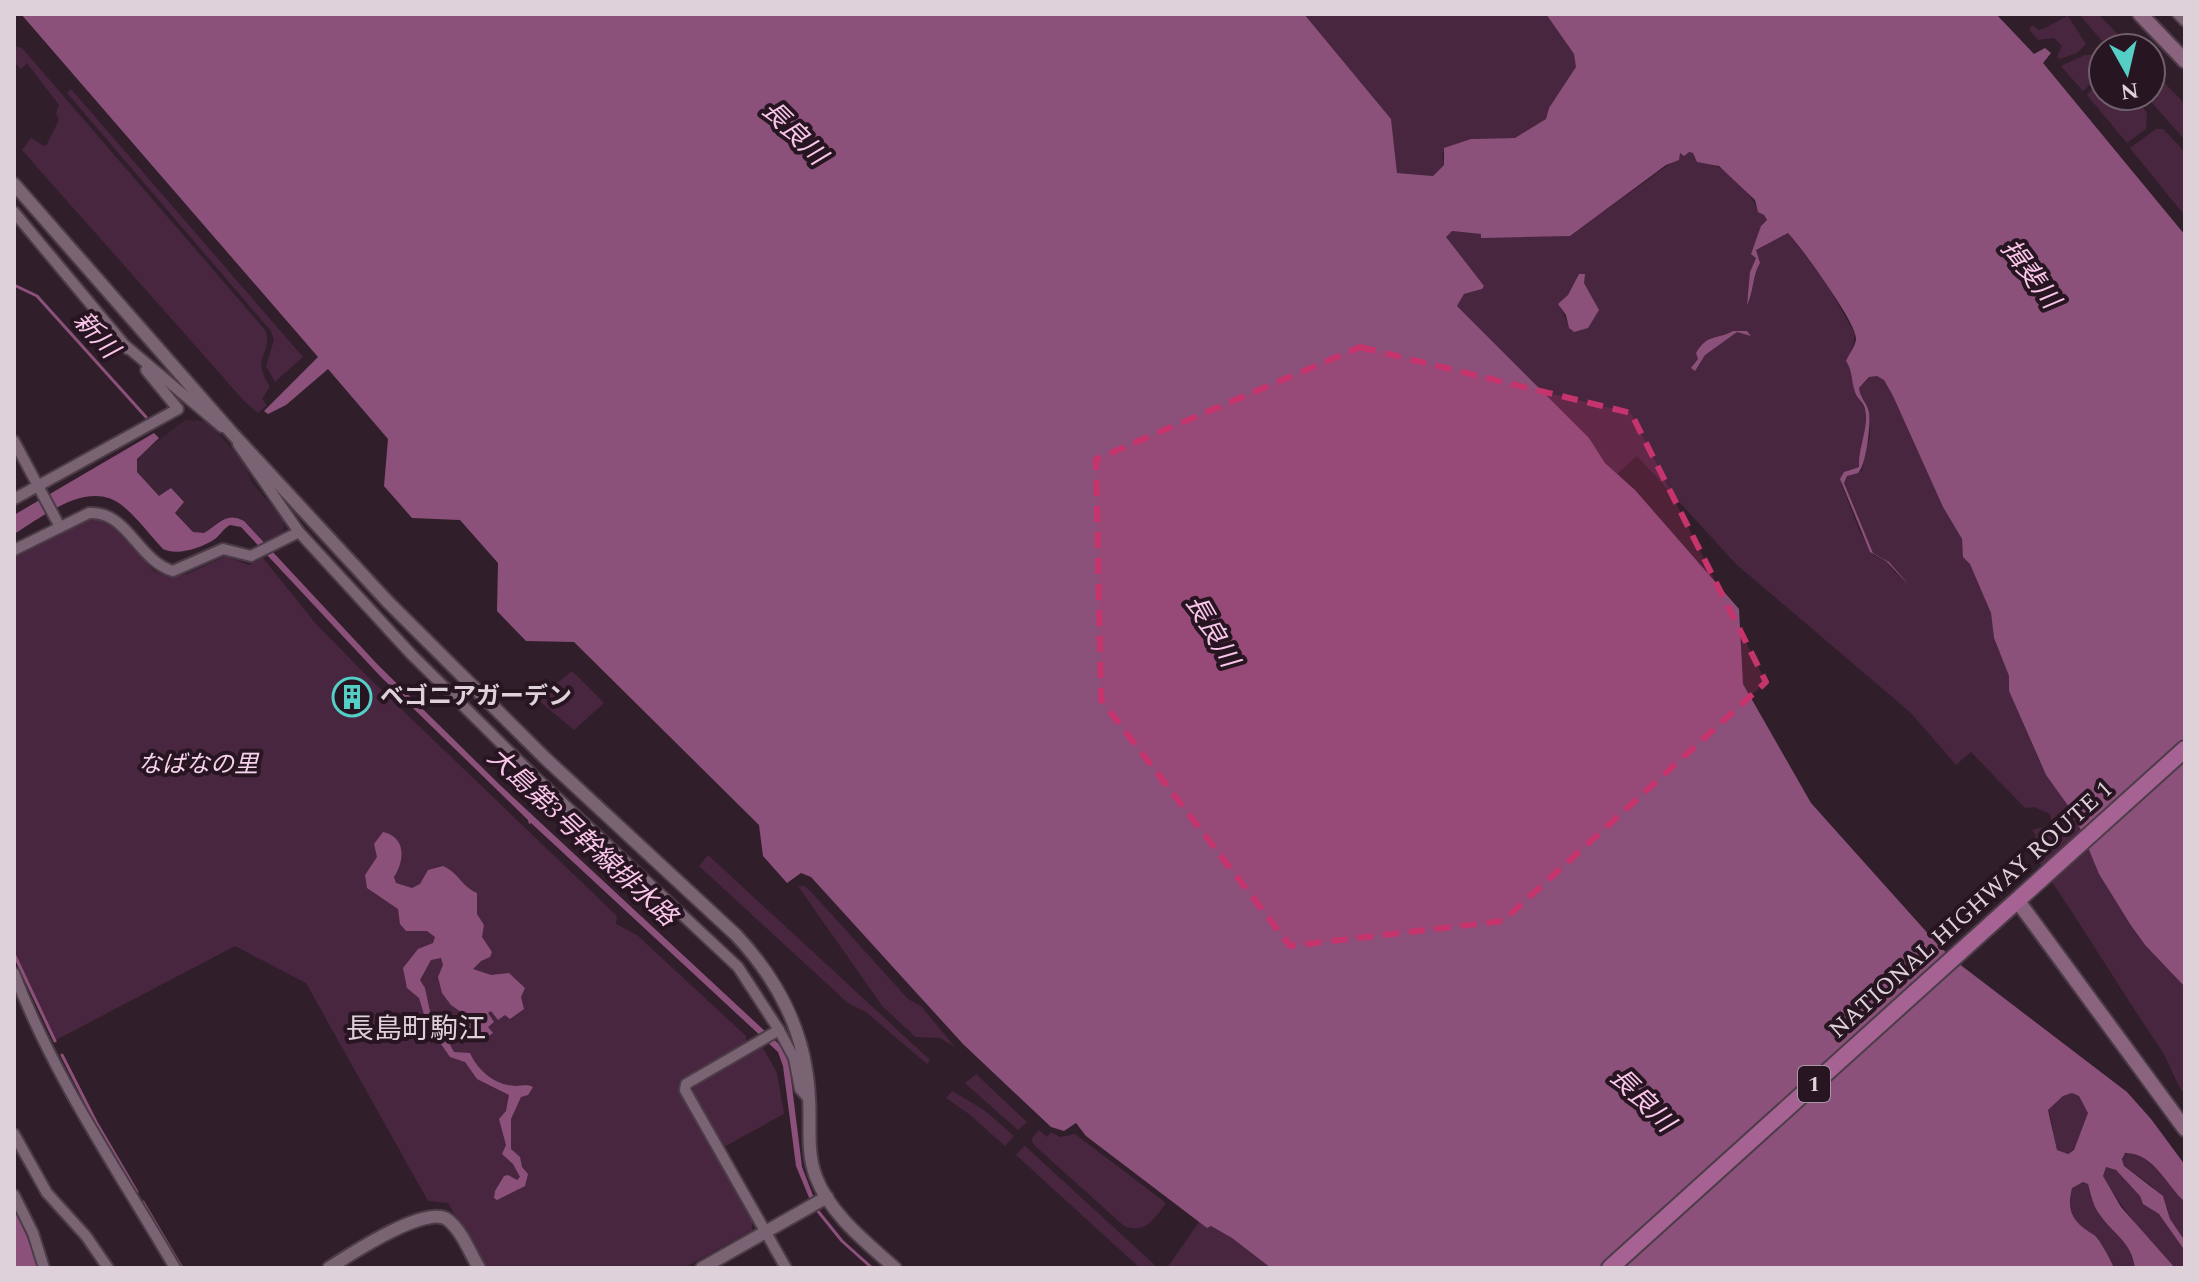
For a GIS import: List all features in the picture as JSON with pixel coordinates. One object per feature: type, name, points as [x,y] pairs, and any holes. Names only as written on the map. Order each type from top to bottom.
[{"type":"highway","name":"NATIONAL HIGHWAY ROUTE 1","points":[[1610,1268],[2020,904],[2185,749]]},
{"type":"main road","points":[[2140,14],[2185,61]]},
{"type":"main road","points":[[2020,904],[2185,1129]]},
{"type":"street","points":[[2178,14],[2185,21]]},
{"type":"street","points":[[14,184],[232,433],[388,602],[545,758],[757,958],[786,1001],[802,1044],[809,1099],[809,1149],[824,1199],[895,1268]]},
{"type":"street","points":[[14,499],[40,488],[178,409],[15,215]]},
{"type":"street","points":[[126,346],[232,433],[247,460],[299,532],[422,665],[533,775],[738,967],[771,1034],[794,1058],[800,1089],[809,1099]]},
{"type":"street","points":[[14,441],[60,527]]},
{"type":"street","points":[[14,550],[89,513],[99,512],[112,517],[153,561],[173,571],[223,549],[246,556],[258,553],[299,532]]},
{"type":"street","points":[[14,973],[49,1049],[102,1147],[175,1268]]},
{"type":"street","points":[[771,1034],[686,1084],[685,1090],[786,1268]]},
{"type":"street","points":[[14,1134],[47,1193],[86,1236],[108,1268]]},
{"type":"street","points":[[14,1195],[33,1233],[44,1268]]},
{"type":"street","points":[[702,1268],[824,1199]]},
{"type":"street","points":[[329,1268],[416,1219],[435,1216],[448,1219],[479,1268]]},
{"type":"highlighted area","points":[[1360,347],[1631,413],[1766,682],[1503,921],[1290,946],[1101,700],[1096,459]]},
{"type":"shaded area","points":[[185,420],[207,421],[245,464],[252,483],[284,520],[283,535],[266,545],[235,517],[219,521],[204,533],[193,532],[175,513],[184,502],[159,496],[137,472],[136,463],[141,454]]},
{"type":"green space","points":[[1304,14],[1546,14],[1574,54],[1577,67],[1549,108],[1546,119],[1530,131],[1515,138],[1471,139],[1442,153],[1444,165],[1434,176],[1397,173],[1391,119]]},
{"type":"green space","points":[[2079,14],[2098,14],[2115,32],[2094,32]]},
{"type":"green space","points":[[2068,16],[2086,44],[2077,53],[2059,59],[2062,46],[2054,38],[2038,40],[2029,30],[2032,25],[2039,30],[2046,28]]},
{"type":"green space","points":[[15,46],[22,48],[266,331],[262,369],[270,386],[262,399],[267,405],[258,413],[22,150],[31,138],[44,146],[47,144],[59,120],[56,113],[59,105],[27,63],[21,69],[14,62]]},
{"type":"green space","points":[[2087,55],[2087,87],[2083,91],[2061,66]]},
{"type":"green space","points":[[2167,85],[2185,104],[2185,140],[2160,112],[2167,112]]},
{"type":"green space","points":[[71,89],[303,357],[275,382],[266,366],[274,340],[271,331],[67,93]]},
{"type":"green space","points":[[2101,112],[2146,112],[2146,129],[2127,143]]},
{"type":"green space","points":[[2156,129],[2163,129],[2185,152],[2185,216],[2130,148]]},
{"type":"green space","points":[[1681,153],[1693,153],[1701,163],[1727,172],[1744,188],[1767,221],[1751,253],[1756,258],[1750,272],[1750,294],[1754,273],[1760,263],[1756,250],[1788,233],[1827,284],[1855,334],[1852,351],[1846,361],[1853,375],[1855,392],[1865,409],[1865,435],[1859,467],[1848,470],[1841,483],[1859,530],[1873,555],[1886,561],[1898,576],[1888,562],[1873,553],[1844,483],[1847,476],[1862,471],[1864,452],[1870,437],[1869,410],[1859,388],[1870,377],[1877,375],[1884,380],[1893,396],[1943,507],[1962,539],[1991,613],[1994,638],[2009,676],[2009,691],[2046,775],[2074,814],[2099,874],[2130,924],[2145,945],[2185,987],[2185,1095],[2162,1051],[2039,863],[2042,859],[2028,844],[2036,836],[2032,830],[2052,825],[2050,814],[2034,807],[2025,808],[1971,752],[1956,765],[1911,713],[1736,564],[1637,456],[1617,474],[1605,463],[1589,438],[1457,306],[1464,294],[1482,289],[1447,241],[1446,236],[1452,231],[1481,234],[1481,237],[1570,236]],"holes":[[[1579,274],[1584,274],[1584,283],[1596,306],[1588,328],[1571,331],[1559,304],[1568,295]]]},
{"type":"green space","name":"なばなの里","points":[[95,518],[107,520],[154,571],[169,576],[187,574],[226,556],[249,565],[263,558],[316,624],[617,916],[616,924],[637,935],[746,1036],[746,1043],[678,1082],[752,1215],[752,1230],[684,1268],[484,1268],[448,1203],[428,1201],[306,983],[235,946],[56,1040],[14,950],[14,557]]},
{"type":"green space","points":[[572,671],[604,703],[574,730],[537,699]]},
{"type":"green space","points":[[708,855],[930,1060],[927,1064],[866,1012],[848,1003],[699,866]]},
{"type":"green space","points":[[798,886],[805,886],[814,895],[908,999],[921,1006],[955,1047],[940,1038],[916,1037],[883,1007]]},
{"type":"green space","points":[[762,1046],[777,1073],[784,1114],[722,1148],[691,1093],[694,1085]]},
{"type":"green space","points":[[976,1074],[1027,1122],[1018,1130],[965,1083]]},
{"type":"green space","points":[[952,1091],[984,1110],[1014,1136],[1005,1146],[946,1098]]},
{"type":"green space","points":[[2072,1093],[2079,1096],[2089,1113],[2074,1150],[2067,1154],[2057,1150],[2048,1110],[2063,1096]]},
{"type":"green space","points":[[1039,1130],[1047,1137],[1051,1132],[1060,1137],[1075,1134],[1166,1203],[1144,1226],[1124,1226],[1033,1144],[1032,1138]]},
{"type":"green space","points":[[1025,1145],[1158,1268],[1140,1268],[1016,1155]]},
{"type":"green space","points":[[2131,1152],[2161,1173],[2184,1201],[2187,1215],[2185,1241],[2152,1186],[2124,1166],[2122,1155]]},
{"type":"green space","points":[[2106,1167],[2116,1170],[2140,1196],[2143,1204],[2159,1214],[2185,1251],[2185,1268],[2176,1268],[2167,1261],[2136,1224],[2103,1176]]},
{"type":"green space","points":[[2083,1182],[2088,1184],[2100,1215],[2130,1251],[2135,1268],[2114,1268],[2092,1234],[2076,1222],[2071,1208],[2072,1187]]},
{"type":"green space","points":[[1199,1222],[1232,1238],[1271,1268],[1167,1268]]},
{"type":"water","points":[[21,14],[1304,14],[1391,119],[1397,173],[1433,176],[1444,165],[1444,148],[1471,139],[1515,138],[1546,119],[1549,108],[1576,67],[1574,54],[1546,14],[1996,14],[2034,54],[2045,48],[2051,53],[2043,63],[2185,235],[2185,987],[2145,945],[2130,924],[2099,874],[2074,814],[2046,775],[2009,691],[2009,676],[1994,638],[1991,613],[1970,564],[1963,557],[1962,539],[1943,507],[1893,396],[1884,380],[1877,376],[1869,377],[1859,388],[1869,412],[1867,444],[1861,469],[1847,476],[1844,483],[1873,553],[1889,562],[1910,586],[1886,561],[1870,552],[1840,479],[1844,472],[1859,467],[1866,424],[1865,409],[1856,394],[1846,361],[1856,339],[1854,330],[1827,285],[1788,233],[1756,250],[1760,263],[1747,305],[1750,272],[1756,258],[1751,254],[1761,226],[1767,220],[1758,212],[1755,200],[1719,166],[1697,162],[1693,153],[1689,152],[1684,156],[1680,153],[1679,160],[1666,165],[1570,236],[1481,238],[1481,234],[1452,231],[1446,237],[1484,286],[1464,294],[1457,306],[1589,438],[1605,463],[1635,490],[1739,609],[1743,684],[1811,803],[1940,947],[2127,1092],[2185,1165],[2185,1202],[2144,1158],[2125,1153],[2122,1159],[2124,1166],[2163,1196],[2170,1219],[2185,1241],[2185,1251],[2159,1214],[2143,1204],[2140,1196],[2116,1170],[2106,1167],[2103,1176],[2121,1207],[2175,1268],[2135,1268],[2130,1251],[2098,1212],[2088,1184],[2083,1182],[2072,1188],[2071,1211],[2081,1226],[2099,1241],[2114,1268],[1271,1268],[1232,1238],[1211,1226],[1207,1228],[1086,1136],[1076,1123],[1064,1131],[1051,1127],[963,1044],[811,877],[801,873],[787,883],[763,856],[759,825],[574,642],[526,641],[497,611],[498,563],[460,520],[412,518],[384,486],[388,439],[328,369],[286,405],[268,414],[264,411],[318,357]],"holes":[[[2072,1093],[2079,1096],[2088,1113],[2074,1150],[2068,1154],[2057,1150],[2048,1110],[2063,1096]]]},
{"type":"water","points":[[1579,274],[1585,274],[1584,283],[1599,310],[1588,328],[1574,332],[1558,304],[1568,295]]},
{"type":"water","points":[[1733,331],[1747,331],[1751,336],[1737,332],[1705,355],[1695,371],[1691,368],[1698,359],[1696,353],[1705,342]]},
{"type":"water","points":[[154,433],[159,438],[137,459],[137,472],[159,496],[171,488],[184,502],[175,513],[193,532],[204,533],[227,518],[244,521],[378,665],[501,786],[782,1047],[789,1062],[802,1167],[819,1211],[815,1212],[796,1166],[783,1066],[778,1052],[529,824],[381,677],[241,527],[230,525],[215,539],[196,548],[169,551],[163,549],[124,507],[111,499],[97,496],[68,502],[14,534],[14,515]]},
{"type":"water","points":[[383,832],[396,839],[401,850],[400,864],[394,877],[396,883],[412,888],[420,884],[428,870],[443,866],[477,893],[477,914],[484,925],[482,937],[492,952],[473,969],[491,975],[509,973],[525,988],[521,997],[524,1009],[510,1019],[505,1015],[498,1020],[491,1011],[488,1013],[494,1022],[488,1027],[493,1033],[483,1040],[469,1031],[461,1012],[442,993],[438,977],[443,965],[441,958],[431,960],[420,980],[425,988],[434,1030],[440,1039],[449,1043],[454,1052],[470,1053],[482,1071],[494,1080],[508,1085],[533,1087],[528,1095],[521,1097],[511,1119],[511,1149],[520,1157],[522,1167],[528,1174],[525,1186],[497,1200],[494,1198],[495,1191],[504,1176],[517,1180],[520,1177],[513,1164],[502,1154],[506,1145],[499,1119],[506,1111],[509,1095],[477,1079],[465,1062],[450,1057],[427,1024],[419,998],[407,988],[403,968],[418,949],[433,943],[435,937],[427,931],[406,931],[400,924],[398,909],[367,888],[365,875],[377,857],[374,844]]},
{"type":"water","points":[[14,1208],[29,1241],[38,1268],[14,1268]]},
{"type":"waterway","name":"新川","points":[[14,285],[37,296],[146,417]]},
{"type":"waterway","points":[[14,954],[55,1041]]},
{"type":"waterway","points":[[62,1055],[137,1192]]},
{"type":"waterway","points":[[143,1202],[182,1268]]},
{"type":"waterway","name":"大島第3号幹線排水路","points":[[817,1210],[842,1241],[872,1268]]},
{"type":"place","name":"ベゴニアガーデン","points":[[352,697]]},
{"type":"district","name":"長島町駒江","points":[[416,1029]]},
{"type":"water label","name":"長良川","points":[[794,133]]},
{"type":"water label","name":"揖斐川","points":[[2030,274]]},
{"type":"water label","name":"長良川","points":[[1212,631]]},
{"type":"water label","name":"長良川","points":[[1642,1100]]}]
